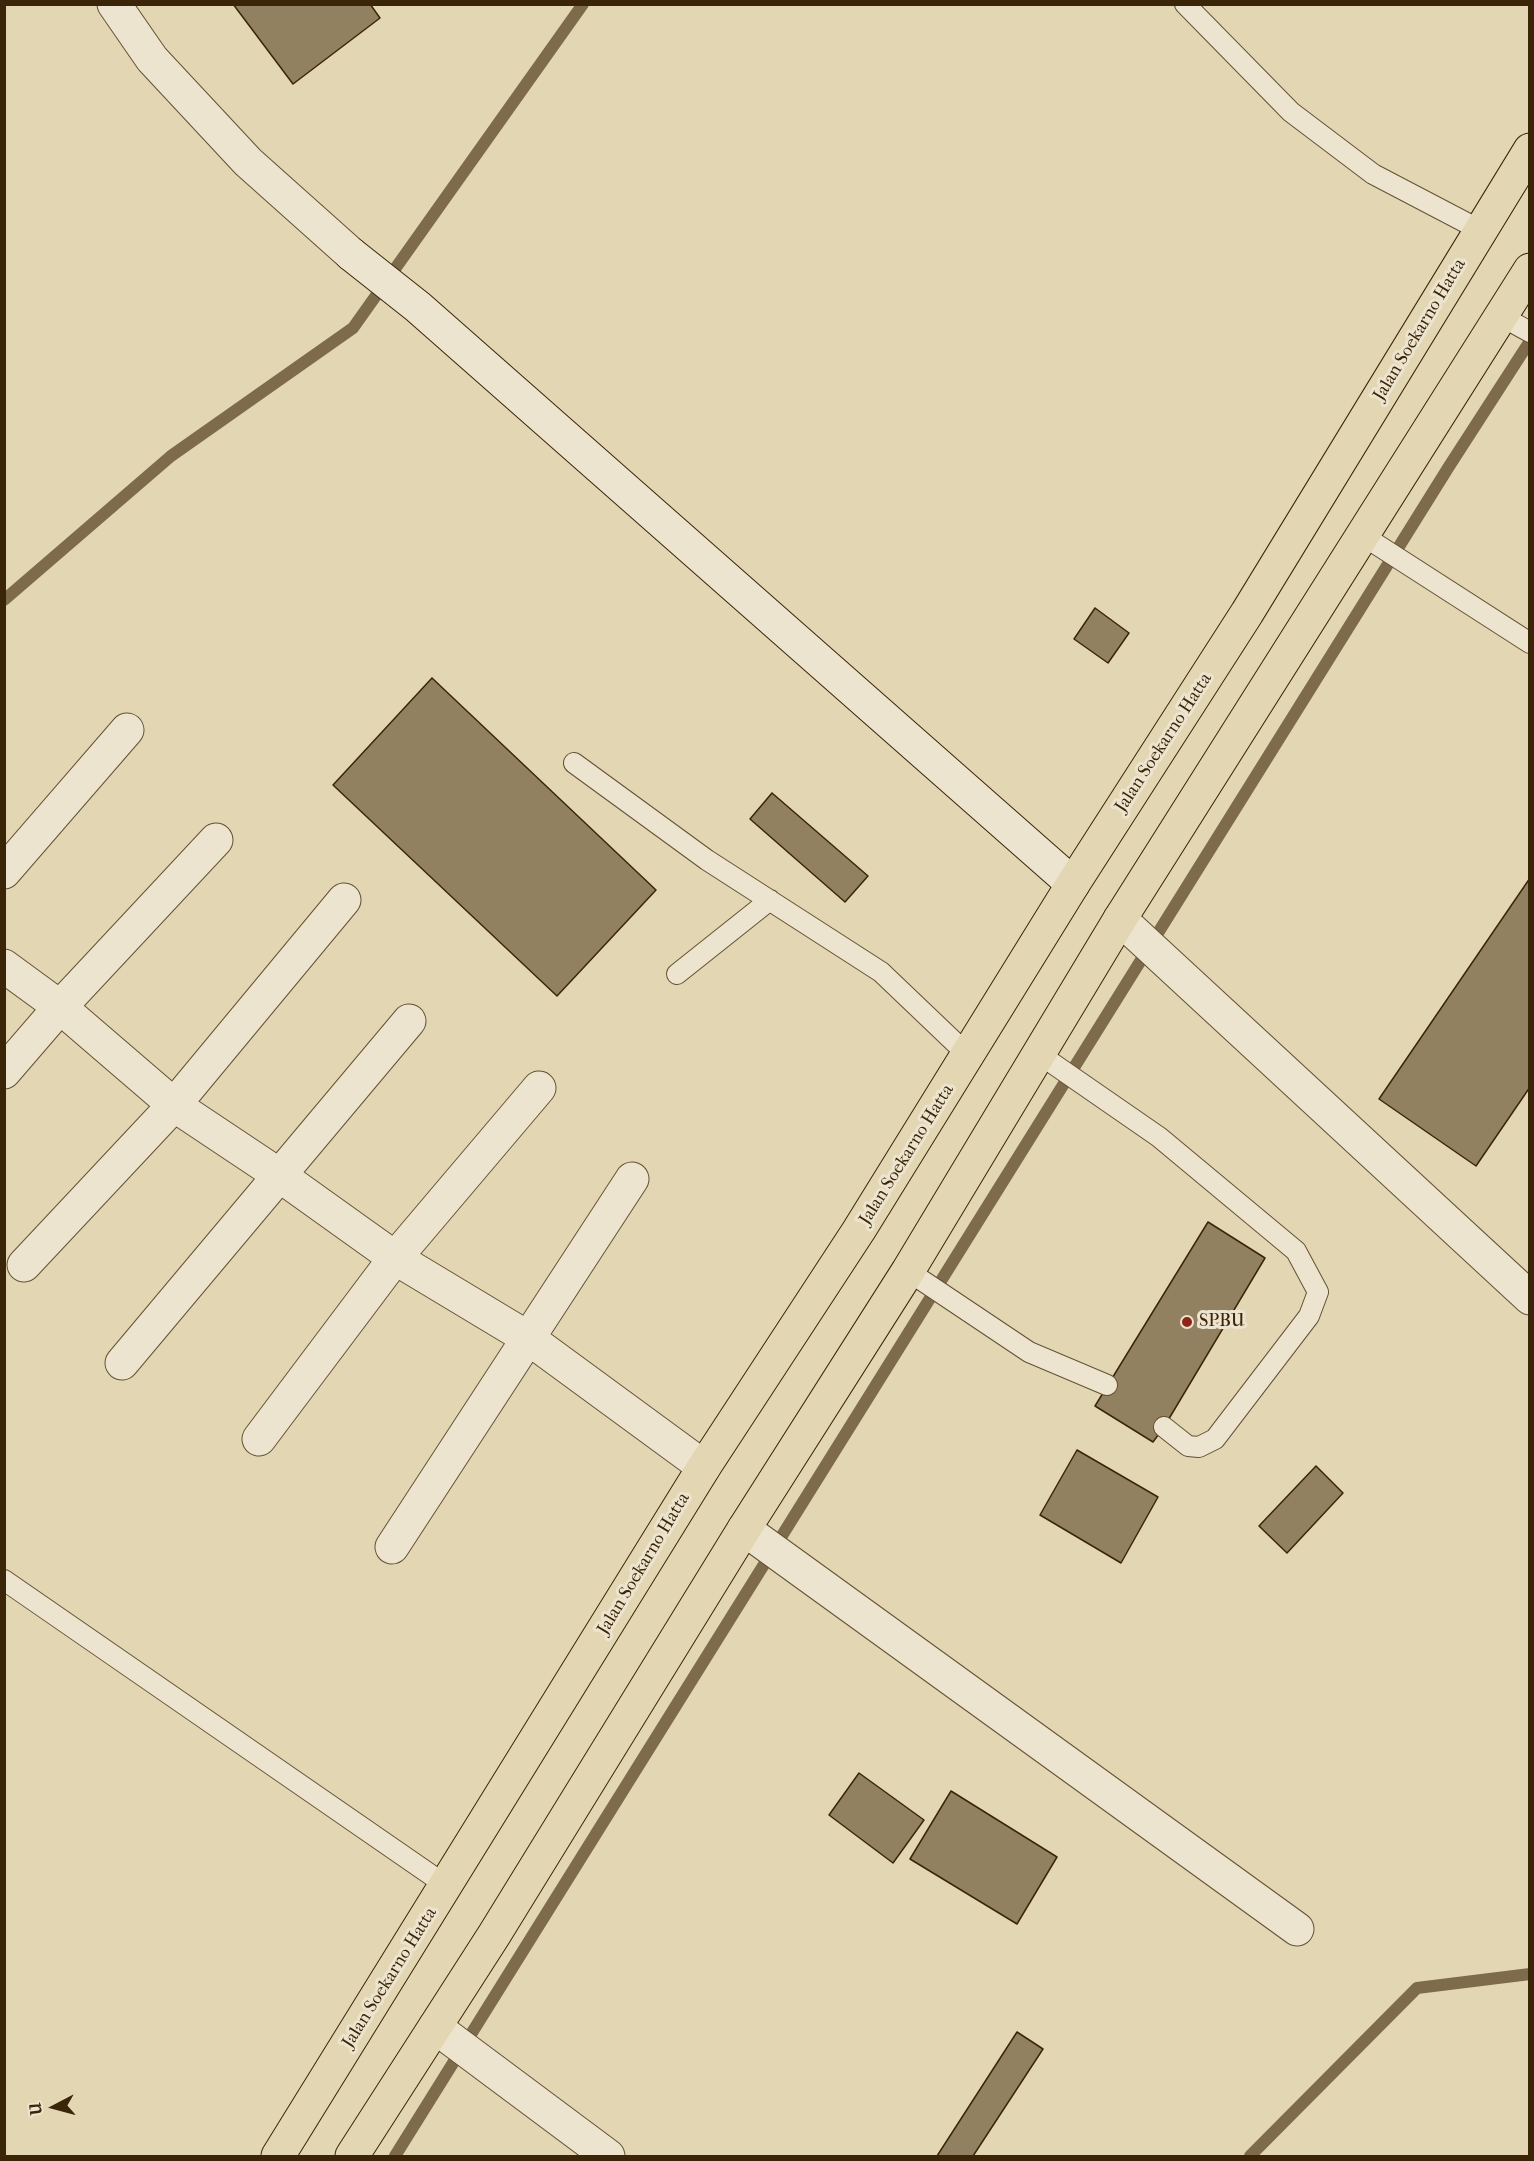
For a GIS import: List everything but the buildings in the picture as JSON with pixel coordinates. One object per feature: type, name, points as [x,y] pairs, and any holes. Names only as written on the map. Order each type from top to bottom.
[{"type":"highway","name":"Jalan Soekarno Hatta","points":[[278,2157],[704,1467],[969,1056],[1073,884],[1247,613],[1530,150]]},
{"type":"highway","points":[[352,2157],[444,2034],[754,1536],[908,1271],[1039,1054],[1129,927],[1372,541],[1517,325],[1530,270]]},
{"type":"street","points":[[114,4],[152,59],[248,162],[351,254],[418,307],[1073,884]]},
{"type":"street","points":[[4,873],[127,730]]},
{"type":"street","points":[[4,1072],[60,1006],[216,840]]},
{"type":"street","points":[[24,1265],[174,1105],[344,900]]},
{"type":"street","points":[[1129,927],[1530,1298]]},
{"type":"street","points":[[4,966],[60,1006],[174,1105],[279,1175],[395,1258],[528,1338],[704,1467]]},
{"type":"street","points":[[122,1363],[409,1021]]},
{"type":"street","points":[[259,1439],[395,1258],[538,1088]]},
{"type":"street","points":[[392,1547],[632,1179]]},
{"type":"street","points":[[754,1536],[893,1639],[1297,1929]]},
{"type":"street","points":[[444,2034],[579,2133],[608,2157]]},
{"type":"lane","points":[[1185,4],[1291,112],[1374,174],[1480,230]]},
{"type":"lane","points":[[1372,541],[1530,642]]},
{"type":"lane","points":[[574,763],[708,860],[881,972],[969,1056]]},
{"type":"lane","points":[[677,974],[771,900]]},
{"type":"lane","points":[[1039,1054],[1159,1137],[1296,1251],[1318,1292],[1309,1316],[1215,1439],[1199,1447],[1188,1446],[1164,1427]]},
{"type":"lane","points":[[908,1271],[1029,1352],[1107,1385]]},
{"type":"lane","points":[[4,1580],[447,1886]]},
{"type":"waterway","points":[[4,600],[171,456],[353,328],[583,4]]},
{"type":"waterway","points":[[395,2156],[1448,468],[1530,341]]},
{"type":"waterway","points":[[1250,2156],[1417,1988],[1530,1974]]},
{"type":"place","name":"SPBU","points":[[1187,1322]]}]
